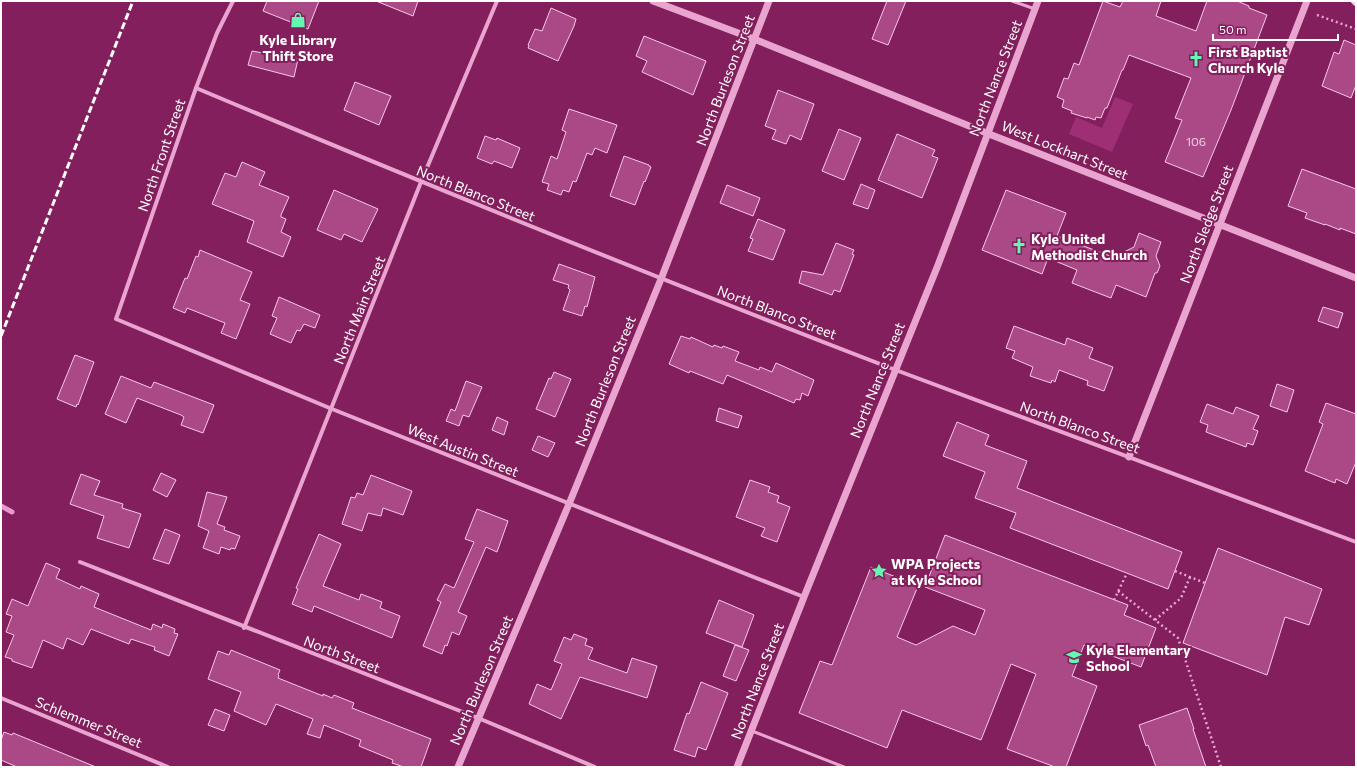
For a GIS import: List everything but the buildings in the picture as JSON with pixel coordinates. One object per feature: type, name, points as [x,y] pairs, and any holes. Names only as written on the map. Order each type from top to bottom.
[{"type":"street","name":"North Front Street","points":[[116,319],[196,88],[217,33],[233,1]]},
{"type":"street","name":"North Main Street","points":[[244,628],[421,182],[497,1]]},
{"type":"street","name":"West Lockhart Street","points":[[652,1],[754,39],[989,134],[1356,278]]},
{"type":"street","name":"North Burleson Street","points":[[458,767],[569,504],[661,279],[770,1]]},
{"type":"street","name":"North Nance Street","points":[[737,767],[989,134],[1038,1]]},
{"type":"street","name":"North Sledge Street","points":[[1129,457],[1306,1]]},
{"type":"street","name":"North Blanco Street","points":[[196,88],[421,182],[661,279],[895,370],[1356,542]]},
{"type":"street","name":"West Austin Street","points":[[116,319],[332,409],[804,597]]},
{"type":"street","name":"North Street","points":[[80,562],[244,628],[478,718],[596,767]]},
{"type":"street","name":"Schlemmer Street","points":[[1,698],[168,767]]},
{"type":"lane","points":[[1012,1],[1035,9]]},
{"type":"lane","points":[[752,731],[844,767]]},
{"type":"path","points":[[1317,15],[1356,29]]},
{"type":"path","points":[[1175,571],[1205,583]]},
{"type":"path","points":[[1114,600],[1127,573]]},
{"type":"path","points":[[1155,620],[1181,598],[1190,577]]},
{"type":"path","points":[[1118,591],[1178,638],[1221,767]]},
{"type":"shaded area","points":[[1115,97],[1133,104],[1112,152],[1069,134],[1076,117],[1102,128]]},
{"type":"waterway","points":[[1,506],[12,512]]},
{"type":"railway","points":[[1,336],[133,1]]},
{"type":"place","name":"Kyle Library Thift Store","points":[[298,20]]},
{"type":"place","name":"First Baptist Church Kyle","points":[[1196,59]]},
{"type":"place","name":"Kyle United Methodist Church","points":[[1019,246]]},
{"type":"place","name":"WPA Projects at Kyle School","points":[[879,571]]},
{"type":"place","name":"Kyle Elementary School","points":[[1074,657]]}]
